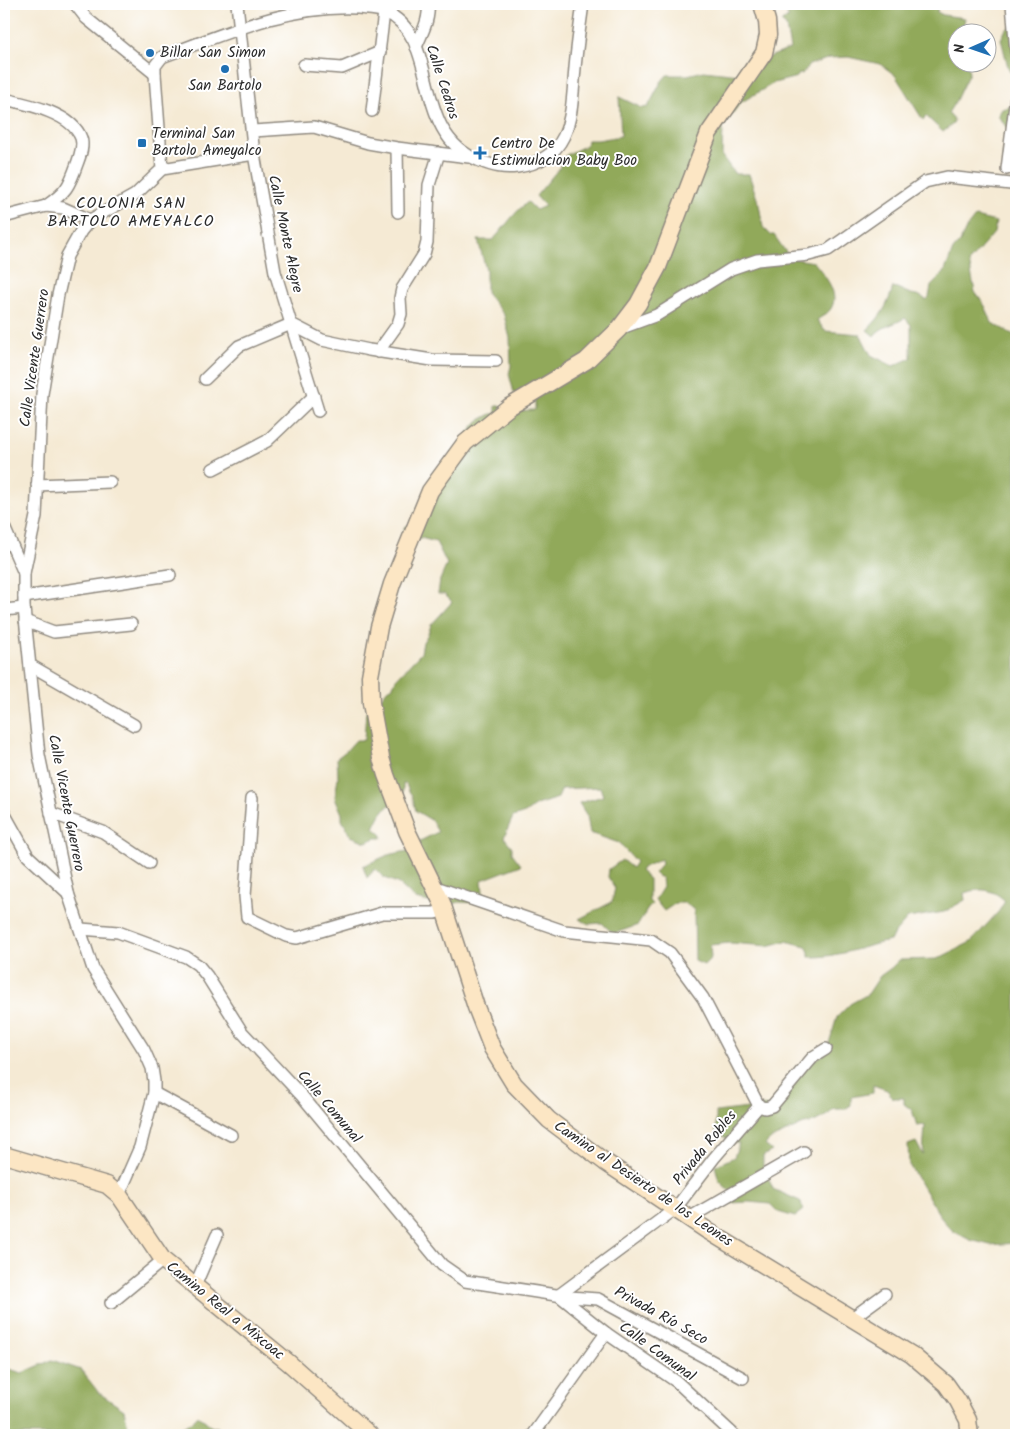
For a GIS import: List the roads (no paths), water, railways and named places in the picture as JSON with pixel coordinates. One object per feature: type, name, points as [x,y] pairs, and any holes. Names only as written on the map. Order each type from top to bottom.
[{"type":"main road","name":"Camino al Desierto de los Leones","points":[[762,4],[767,20],[768,35],[764,53],[709,133],[658,267],[638,304],[620,329],[586,361],[509,407],[465,443],[430,491],[392,584],[379,627],[370,676],[371,703],[386,775],[408,831],[444,909],[476,1007],[492,1048],[514,1084],[549,1120],[605,1162],[689,1218],[912,1354],[946,1384],[958,1400],[968,1420],[970,1435]]},
{"type":"main road","name":"Camino Real a Mixcoac","points":[[4,1155],[107,1186],[119,1195],[163,1260],[289,1363],[370,1435]]},
{"type":"street","points":[[75,4],[86,18],[154,74]]},
{"type":"street","name":"Calle Monte Alegre","points":[[236,4],[254,154],[275,272],[318,411]]},
{"type":"street","points":[[416,47],[424,31],[429,11],[428,4]]},
{"type":"street","name":"Calle Cedros","points":[[384,12],[402,25],[416,47],[438,122],[444,133],[454,145],[469,157],[495,167],[510,168],[527,166],[552,152],[561,143],[568,129],[583,4]]},
{"type":"street","points":[[1012,4],[1016,52]]},
{"type":"street","points":[[162,169],[154,74],[155,66],[162,57],[240,28],[286,15],[335,7],[384,12],[372,111]]},
{"type":"street","points":[[304,65],[342,68],[380,52]]},
{"type":"street","points":[[1006,169],[1016,97]]},
{"type":"street","points":[[4,99],[50,112],[74,126],[82,139],[82,152],[72,177],[62,194],[46,206],[4,218]]},
{"type":"street","points":[[252,131],[314,127],[368,143],[469,157]]},
{"type":"street","points":[[397,148],[398,212]]},
{"type":"street","points":[[46,206],[63,208],[90,220],[135,196],[162,169],[254,154]]},
{"type":"street","points":[[378,352],[398,324],[401,314],[400,298],[402,290],[424,254],[427,242],[429,185],[439,154]]},
{"type":"street","points":[[620,329],[657,315],[731,268],[757,260],[809,255],[828,250],[925,182],[947,177],[1010,184],[1016,182]]},
{"type":"street","name":"Calle Vicente Guerrero","points":[[90,220],[81,231],[67,256],[58,295],[42,394],[36,516],[24,573],[24,603],[38,755],[68,893],[93,969],[144,1050],[152,1068],[154,1092],[140,1147],[119,1195]]},
{"type":"street","points":[[205,379],[239,346],[291,324],[322,340],[378,352],[432,360],[496,361]]},
{"type":"street","points":[[213,469],[267,441],[314,396]]},
{"type":"street","points":[[37,485],[110,482]]},
{"type":"street","points":[[4,527],[24,573]]},
{"type":"street","points":[[4,610],[24,603],[170,575]]},
{"type":"street","points":[[25,620],[54,632],[131,624]]},
{"type":"street","points":[[30,665],[134,725]]},
{"type":"street","points":[[252,798],[245,896],[246,917],[286,936],[297,938],[382,913],[435,913],[444,909]]},
{"type":"street","points":[[4,813],[28,856],[68,893]]},
{"type":"street","points":[[51,814],[103,832],[149,863]]},
{"type":"street","points":[[433,886],[564,931],[650,940],[670,953],[704,998],[762,1107]]},
{"type":"street","name":"Calle Comunal","points":[[80,929],[118,932],[186,956],[198,965],[208,976],[242,1032],[302,1096],[442,1265],[465,1281],[559,1296],[606,1333],[677,1382],[734,1435]]},
{"type":"street","name":"Privada Robles","points":[[675,1209],[714,1158],[762,1107],[772,1106],[813,1057],[826,1048]]},
{"type":"street","points":[[154,1092],[231,1135]]},
{"type":"street","points":[[689,1218],[804,1152]]},
{"type":"street","points":[[559,1296],[675,1209]]},
{"type":"street","points":[[195,1286],[217,1235]]},
{"type":"street","points":[[111,1303],[163,1260]]},
{"type":"street","points":[[852,1318],[885,1294]]},
{"type":"street","name":"Privada Río Seco","points":[[559,1296],[598,1299],[743,1378]]},
{"type":"street","points":[[533,1435],[606,1333]]},
{"type":"place","name":"Billar San Simon","points":[[150,53]]},
{"type":"place","name":"San Bartolo","points":[[225,69]]},
{"type":"place","name":"Terminal San Bartolo Ameyalco","points":[[142,143]]},
{"type":"place","name":"Centro De Estimulacion Baby Boo","points":[[480,153]]},
{"type":"district","name":"COLONIA SAN BARTOLO AMEYALCO","points":[[131,212]]}]
